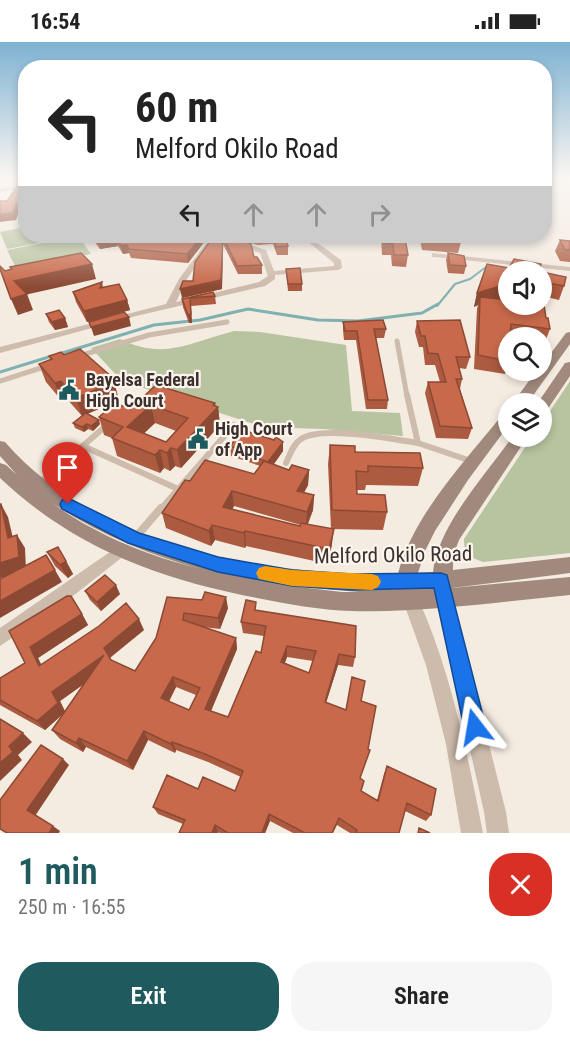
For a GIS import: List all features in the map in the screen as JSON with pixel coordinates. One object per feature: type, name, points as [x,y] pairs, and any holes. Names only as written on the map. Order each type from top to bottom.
[{"type":"main road","points":[[527,393],[570,336]]},
{"type":"main road","points":[[552,393],[570,366]]},
{"type":"main road","points":[[411,601],[406,581],[412,555],[426,530],[498,431]]},
{"type":"main road","name":"Melford Okilo Road","points":[[0,446],[39,485],[96,521],[127,545],[179,573],[228,585],[350,602],[411,601],[442,589],[570,566]]},
{"type":"main road","points":[[442,589],[444,556],[451,537],[513,447]]},
{"type":"main road","name":"Melford Okilo Road","points":[[0,469],[44,509],[72,527],[127,545],[218,564],[292,578],[351,582],[406,581],[442,589],[570,586]]},
{"type":"street","points":[[169,306],[183,279],[209,243]]},
{"type":"street","points":[[272,273],[338,268],[338,262],[313,243]]},
{"type":"street","points":[[0,351],[169,306],[248,289],[267,281],[272,277],[272,273],[263,252],[248,246]]},
{"type":"street","points":[[435,255],[570,268]]},
{"type":"street","points":[[0,638],[58,598],[127,545]]},
{"type":"street","points":[[442,589],[498,833]]},
{"type":"street","points":[[411,601],[435,665],[456,744],[472,833]]},
{"type":"lane","points":[[68,360],[149,334],[227,322]]},
{"type":"lane","points":[[397,341],[418,443]]},
{"type":"lane","points":[[0,381],[56,363]]},
{"type":"lane","points":[[39,485],[116,417]]},
{"type":"lane","points":[[127,545],[234,425]]},
{"type":"lane","points":[[286,463],[300,439],[308,435],[325,433],[418,443],[475,462]]},
{"type":"lane","points":[[83,446],[178,489]]},
{"type":"green space","points":[[18,228],[18,243],[39,243],[7,249],[0,232]]},
{"type":"green space","points":[[42,243],[83,243],[91,254],[17,270],[7,250]]},
{"type":"green space","points":[[234,331],[260,332],[346,345],[352,411],[400,413],[403,436],[323,429],[263,427],[122,381],[91,348],[120,339],[151,349],[164,349]]},
{"type":"green space","points":[[570,381],[570,553],[483,562],[474,558],[466,552],[464,539],[525,447],[552,447],[552,408]]},
{"type":"building","points":[[560,240],[570,241],[570,250],[565,250]]},
{"type":"building","points":[[119,243],[196,243],[187,254],[129,249],[127,245],[121,246]]},
{"type":"building","points":[[209,243],[223,243],[221,280],[180,289],[183,281],[193,281],[195,262]]},
{"type":"building","points":[[226,243],[251,244],[254,257],[257,257],[262,265],[237,266]]},
{"type":"building","points":[[275,243],[287,243],[288,246],[276,247]]},
{"type":"building","points":[[384,243],[406,243],[408,255],[394,255],[393,244]]},
{"type":"building","points":[[81,253],[92,264],[14,281],[27,294],[11,299],[0,266],[5,271],[12,269],[10,267]]},
{"type":"building","points":[[448,253],[464,256],[466,266],[450,265]]},
{"type":"building","points":[[487,264],[498,266],[498,287],[477,293]]},
{"type":"building","points":[[300,268],[302,284],[288,284],[286,269]]},
{"type":"building","points":[[552,274],[566,277],[564,286],[552,284]]},
{"type":"building","points":[[102,282],[100,288],[119,284],[127,300],[84,311],[73,292]]},
{"type":"building","points":[[213,292],[215,296],[190,298],[191,314],[188,315],[182,299]]},
{"type":"building","points":[[480,297],[498,299],[498,315],[546,315],[548,318],[550,327],[511,324],[511,327],[498,327],[498,359],[478,355]]},
{"type":"building","points":[[59,310],[65,318],[52,322],[46,314]]},
{"type":"building","points":[[124,312],[129,317],[91,327],[89,322]]},
{"type":"building","points":[[383,320],[386,329],[374,329],[388,400],[368,400],[357,331],[345,331],[343,322]]},
{"type":"building","points":[[460,320],[470,357],[456,357],[462,379],[456,379],[472,428],[440,426],[428,382],[446,382],[438,354],[428,353],[425,336],[421,336],[417,321]]},
{"type":"building","points":[[80,349],[113,378],[97,385],[100,388],[76,398],[61,381],[55,383],[39,364],[52,359],[49,356],[61,352],[64,355]]},
{"type":"building","points":[[156,385],[215,403],[213,405],[218,407],[177,450],[171,448],[167,453],[160,450],[155,455],[112,438],[123,427],[99,417],[115,403],[130,409]],"holes":[[[151,405],[188,418],[166,442],[127,427]]]},
{"type":"building","points":[[86,413],[99,420],[91,426],[87,424],[82,427],[73,423]]},
{"type":"building","points":[[243,430],[274,440],[276,437],[283,442],[268,462],[259,459],[261,457],[230,446]]},
{"type":"building","points":[[330,445],[355,446],[355,452],[420,453],[423,468],[368,466],[368,472],[356,471],[357,494],[385,495],[387,512],[332,510]]},
{"type":"building","points":[[205,460],[254,474],[264,461],[289,470],[292,465],[309,470],[297,491],[314,495],[307,512],[232,491],[223,507],[300,526],[301,523],[334,529],[329,549],[212,525],[209,531],[162,513],[185,480],[190,481]]},
{"type":"building","points":[[0,504],[8,538],[17,535],[19,557],[0,563]]},
{"type":"building","points":[[58,547],[66,561],[60,565],[47,552]]},
{"type":"building","points":[[46,555],[55,570],[0,601],[0,579]]},
{"type":"building","points":[[105,575],[116,585],[97,602],[85,591]]},
{"type":"building","points":[[205,592],[226,597],[218,618],[184,613],[183,620],[236,638],[205,709],[228,717],[256,651],[261,653],[266,626],[241,622],[246,600],[256,602],[255,610],[356,626],[355,657],[339,654],[325,702],[346,710],[352,677],[365,681],[361,701],[376,706],[368,749],[370,750],[360,778],[364,781],[361,791],[378,801],[387,766],[436,789],[431,815],[407,803],[399,833],[356,833],[357,830],[339,818],[332,833],[305,833],[269,814],[262,833],[228,833],[215,825],[212,833],[179,833],[185,820],[153,807],[167,775],[198,789],[203,777],[235,791],[243,771],[205,754],[172,742],[171,744],[144,731],[127,761],[79,738],[76,743],[52,730],[104,655],[52,692],[58,703],[37,721],[0,700],[0,678],[25,663],[9,631],[67,596],[71,596],[82,614],[30,647],[39,666],[99,626],[126,603],[139,619],[104,648],[111,660],[135,671],[156,638],[167,597],[202,600]],"holes":[[[287,646],[316,651],[309,673],[281,662]],[[173,677],[200,688],[189,710],[161,698]]]},
{"type":"building","points":[[0,719],[23,733],[9,746],[13,752],[0,763]]},
{"type":"building","points":[[41,745],[63,759],[27,810],[53,826],[49,833],[7,833],[0,829],[0,800]]},
{"type":"building","points":[[419,828],[430,833],[418,833]]},
{"type":"waterway","points":[[437,306],[455,284],[470,279],[486,267]]},
{"type":"waterway","points":[[59,354],[154,325],[200,320],[248,309],[318,320],[358,321],[422,313],[438,304]]},
{"type":"waterway","points":[[0,372],[52,356]]},
{"type":"slow traffic","points":[[265,573],[292,578],[372,582]]},
{"type":"place","name":"Bayelsa Federal High Court","points":[[69,390]]},
{"type":"place","name":"High Court of App","points":[[198,439]]},
{"type":"route","points":[[68,504],[96,521],[134,539],[218,564],[292,578],[351,582],[441,580],[475,727]]}]
